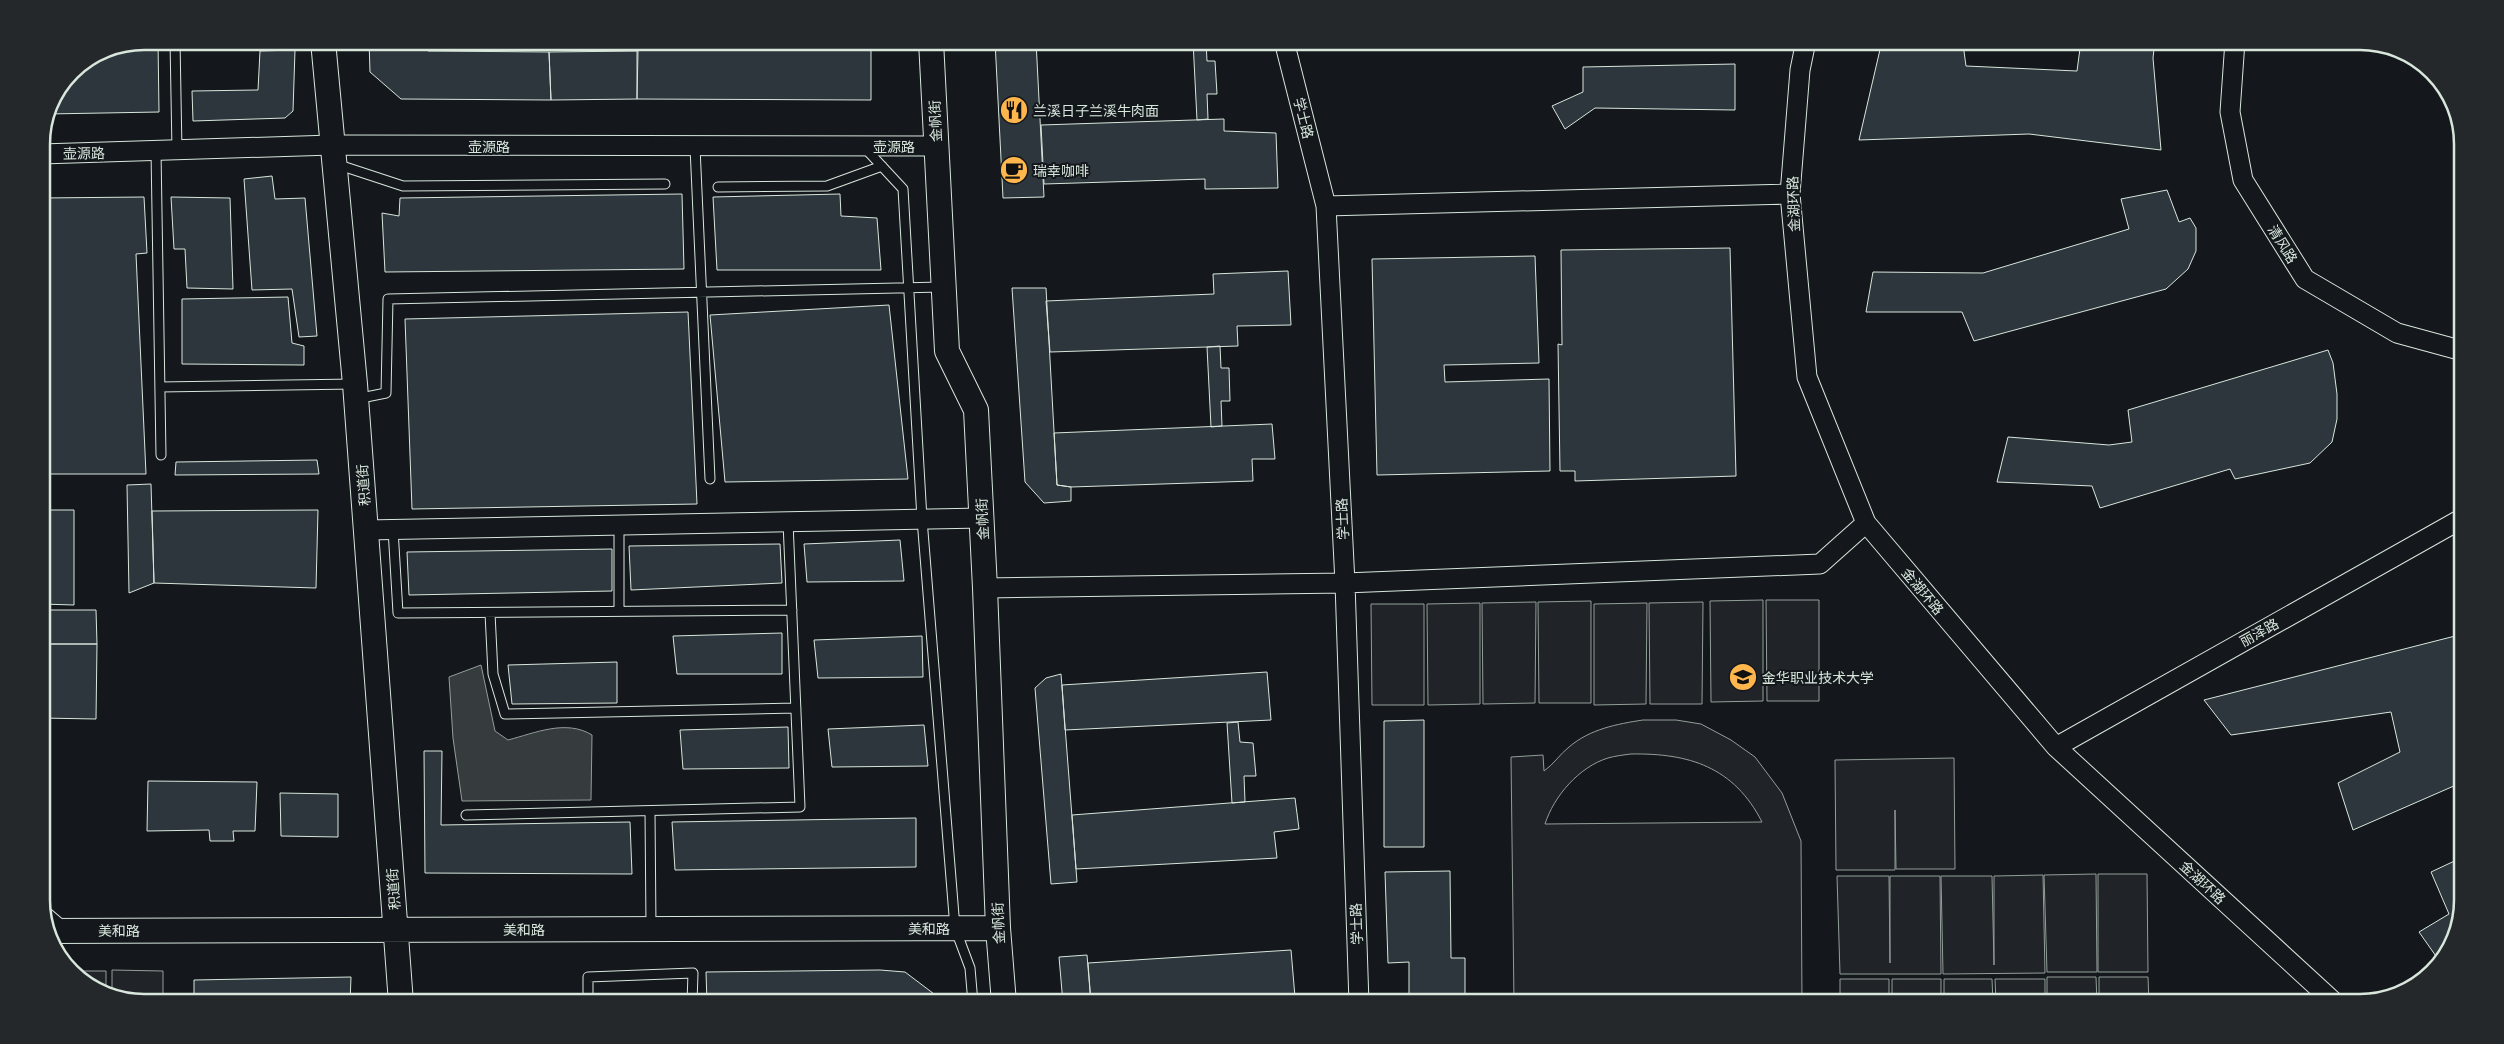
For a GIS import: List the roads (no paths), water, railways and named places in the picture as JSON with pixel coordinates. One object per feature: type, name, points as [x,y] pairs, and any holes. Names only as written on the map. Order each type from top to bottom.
[{"type":"street","name":"积道街","points":[[324,50],[356,391],[400,994]]},
{"type":"street","name":"金帆街","points":[[931,50],[947,351],[976,410],[998,928],[1003,994]]},
{"type":"street","name":"学士路","points":[[1286,50],[1326,206],[1345,583],[1358,994]]},
{"type":"street","name":"金湖环路","points":[[1804,50],[1800,70],[1790,194],[1807,377],[1866,523],[2056,746],[2325,994]]},
{"type":"street","name":"清风路","points":[[2234,50],[2230,112],[2243,180],[2305,279],[2397,333],[2454,349]]},
{"type":"street","name":"壶源路","points":[[50,154],[177,151],[333,154],[695,147],[936,146]]},
{"type":"street","points":[[1326,206],[1790,194]]},
{"type":"street","points":[[366,530],[982,518]]},
{"type":"street","points":[[985,588],[1345,583],[1820,564],[1866,523]]},
{"type":"street","name":"丽泽路","points":[[2056,746],[2454,523]]},
{"type":"street","name":"美和路","points":[[60,930],[998,928]]},
{"type":"lane","points":[[175,50],[177,151]]},
{"type":"lane","points":[[864,146],[902,189],[922,519],[955,928],[970,968],[972,994]]},
{"type":"lane","points":[[695,147],[710,479]]},
{"type":"lane","points":[[156,151],[161,455]]},
{"type":"lane","points":[[333,154],[403,186],[665,184]]},
{"type":"lane","points":[[718,186],[827,186],[882,166]]},
{"type":"lane","points":[[160,387],[386,393],[388,299],[944,287]]},
{"type":"lane","points":[[466,815],[800,807],[788,522]]},
{"type":"lane","points":[[619,525],[619,611]]},
{"type":"lane","points":[[393,529],[398,614],[792,610]]},
{"type":"lane","points":[[490,613],[493,674],[505,714],[796,708]]},
{"type":"lane","points":[[650,811],[651,928]]},
{"type":"lane","points":[[588,994],[588,977],[693,973],[692,994]]},
{"type":"place","name":"兰溪日子兰溪牛肉面","points":[[1014,110]]},
{"type":"place","name":"瑞幸咖啡","points":[[1014,170]]},
{"type":"place","name":"金华职业技术大学","points":[[1743,677]]}]
